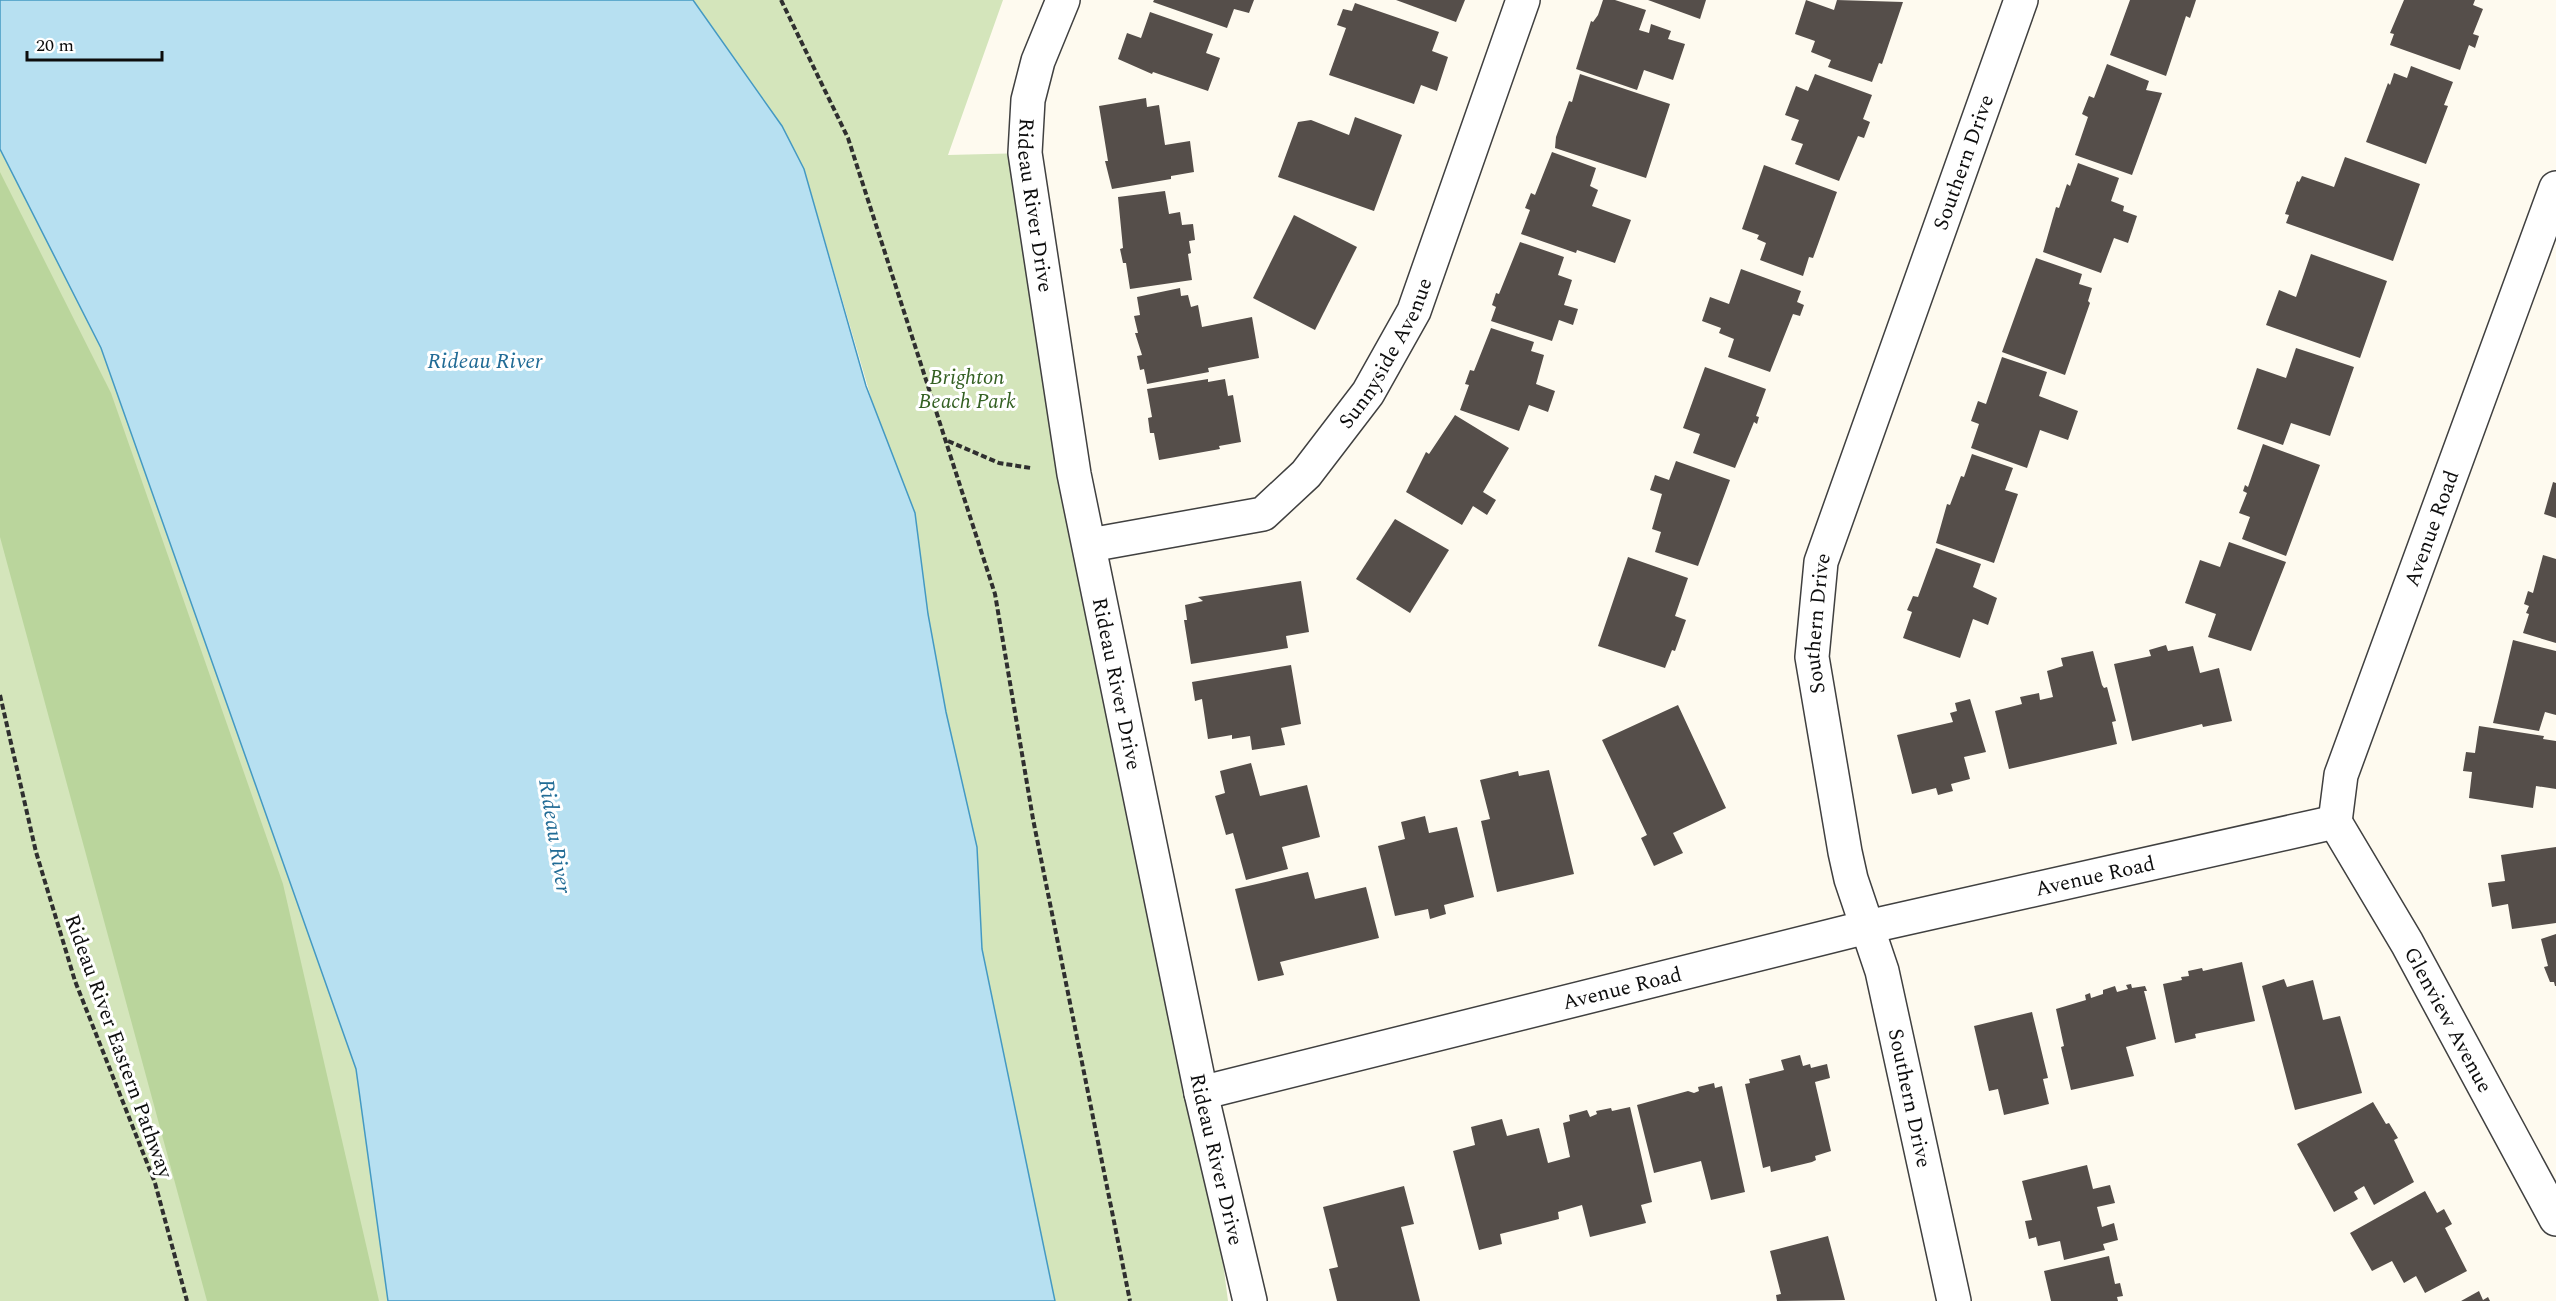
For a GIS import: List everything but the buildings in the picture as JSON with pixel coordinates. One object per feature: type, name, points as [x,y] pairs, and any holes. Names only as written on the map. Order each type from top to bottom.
[{"type":"street","name":"Rideau River Drive","points":[[1063,0],[1038,61],[1028,100],[1025,153],[1074,474],[1201,1093],[1250,1301]]},
{"type":"street","name":"Sunnyside Avenue","points":[[1090,545],[1263,514],[1306,474],[1368,393],[1414,311],[1523,0]]},
{"type":"street","name":"Southern Drive","points":[[1954,1301],[1882,971],[1845,852],[1812,657],[1821,562],[2021,0]]},
{"type":"street","name":"Avenue Road","points":[[1201,1093],[1867,927],[2335,822],[2341,775],[2556,188]]},
{"type":"street","name":"Glenview Avenue","points":[[2335,822],[2407,944],[2556,1219]]},
{"type":"path","points":[[781,0],[848,138],[995,594],[1033,819],[1130,1301]]},
{"type":"path","points":[[947,441],[999,463],[1074,474]]},
{"type":"path","name":"Rideau River Eastern Pathway","points":[[0,695],[36,852],[72,970],[155,1183],[187,1301]]},
{"type":"green space","name":"Brighton Beach Park","points":[[693,0],[1003,0],[948,155],[1025,153],[1201,1093],[1228,1301],[1055,1301],[982,949],[977,847],[946,712],[928,614],[877,418],[804,169],[782,126]]},
{"type":"green space","points":[[0,149],[101,348],[356,1069],[388,1301],[0,1301]]},
{"type":"green space","points":[[0,172],[111,393],[283,884],[379,1301],[207,1301],[0,537]]},
{"type":"water","name":"Rideau River","points":[[0,0],[693,0],[782,126],[804,169],[866,386],[915,513],[928,614],[946,712],[977,847],[982,949],[1055,1301],[388,1301],[356,1069],[101,348],[0,149]]}]
